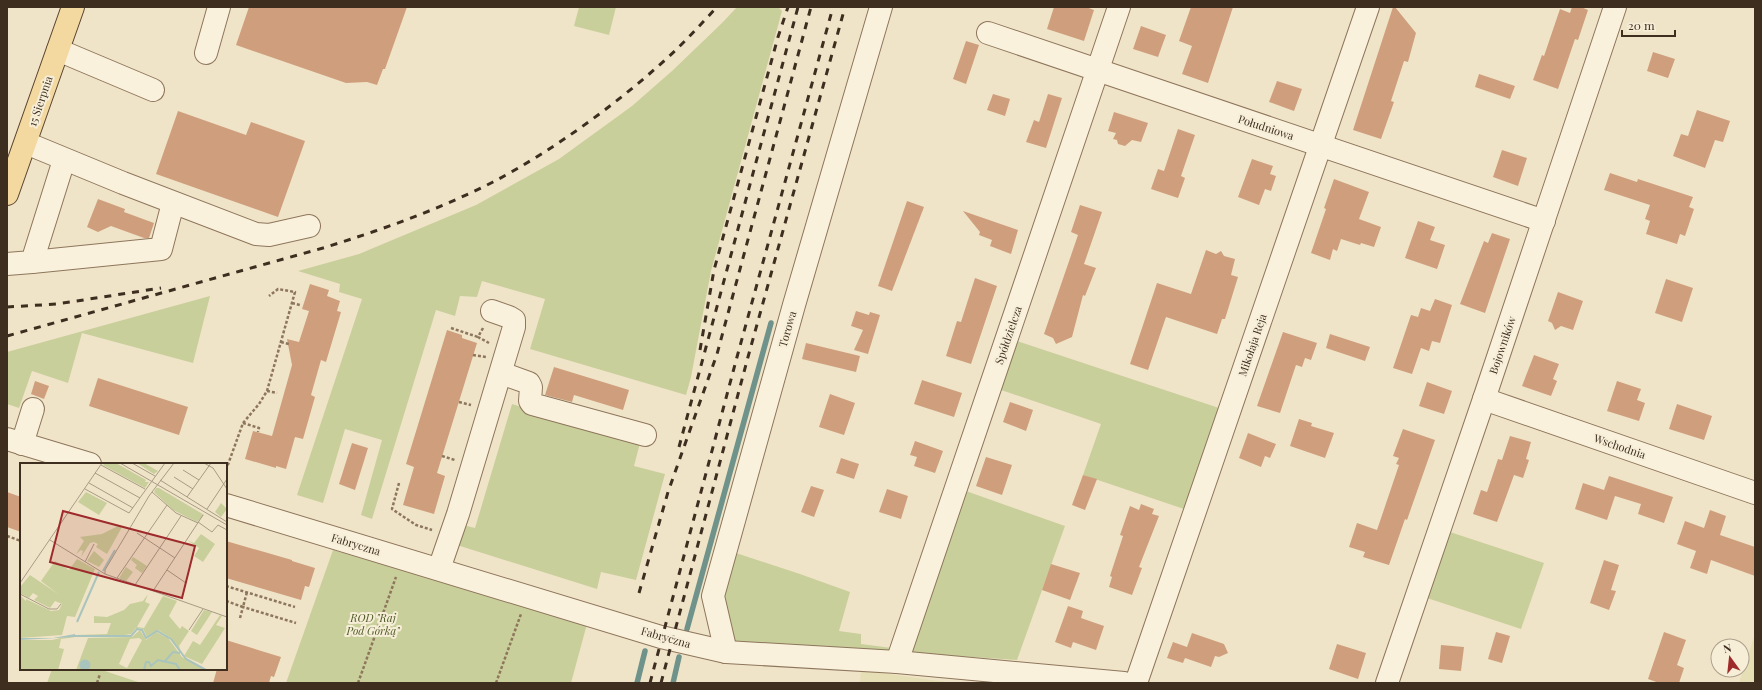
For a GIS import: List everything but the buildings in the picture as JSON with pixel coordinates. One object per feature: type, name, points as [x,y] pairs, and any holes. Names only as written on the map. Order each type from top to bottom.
[{"type":"main road","name":"15 Sierpnia","points":[[7,194],[73,7]]},
{"type":"street","points":[[206,53],[219,7]]},
{"type":"street","name":"Torowa","points":[[726,652],[712,596],[881,7]]},
{"type":"street","name":"Spółdzielcza","points":[[897,662],[1120,7]]},
{"type":"street","name":"Mikołaja Reja","points":[[1136,683],[1322,145],[1368,7]]},
{"type":"street","name":"Bojowników","points":[[1387,683],[1615,7]]},
{"type":"street","name":"Południowa","points":[[988,33],[1544,221]]},
{"type":"street","points":[[58,50],[153,90]]},
{"type":"street","points":[[26,143],[64,160],[262,236],[309,226]]},
{"type":"street","points":[[32,262],[64,160]]},
{"type":"street","points":[[7,264],[161,249],[174,203]]},
{"type":"street","points":[[439,568],[458,514],[501,373],[514,320],[509,316],[492,311]]},
{"type":"street","points":[[501,373],[529,383],[531,387],[530,401],[532,404],[644,435]]},
{"type":"street","name":"Wschodnia","points":[[1484,399],[1755,492]]},
{"type":"street","points":[[34,408],[15,442],[87,463]]},
{"type":"street","name":"Fabryczna","points":[[227,505],[667,638],[726,652],[897,662],[1124,683]]},
{"type":"path","points":[[227,467],[243,423],[259,404],[267,391],[295,292],[278,289],[269,296]]},
{"type":"path","points":[[292,303],[300,305]]},
{"type":"path","points":[[451,328],[478,337]]},
{"type":"path","points":[[281,342],[289,344]]},
{"type":"path","points":[[473,355],[486,358]]},
{"type":"path","points":[[267,391],[277,393]]},
{"type":"path","points":[[459,402],[472,405]]},
{"type":"path","points":[[243,423],[259,428],[258,432]]},
{"type":"path","points":[[442,456],[458,460]]},
{"type":"path","points":[[399,483],[392,509],[416,525],[434,530]]},
{"type":"path","points":[[7,536],[20,541]]},
{"type":"path","points":[[358,683],[402,558]]},
{"type":"path","points":[[227,586],[295,607]]},
{"type":"path","points":[[240,618],[247,592]]},
{"type":"path","points":[[496,683],[528,596]]},
{"type":"path","points":[[227,601],[296,623]]},
{"type":"path","points":[[97,683],[100,674]]},
{"type":"shaded area","points":[[1755,634],[1755,683],[1739,683],[1741,678],[1750,678],[1750,649]]},
{"type":"shaded area","points":[[861,670],[953,683],[860,683]]},
{"type":"green space","points":[[579,7],[616,7],[609,35],[574,26]]},
{"type":"green space","points":[[737,7],[778,7],[782,11],[711,271],[691,377],[686,395],[530,349],[545,299],[482,281],[477,297],[460,296],[455,316],[436,310],[372,519],[361,515],[382,440],[345,429],[323,503],[297,495],[362,299],[339,292],[340,284],[298,271],[359,254],[476,205],[559,159],[632,106],[672,71]]},
{"type":"green space","points":[[210,296],[193,363],[82,333],[68,383],[32,371],[19,408],[7,404],[7,352]]},
{"type":"green space","points":[[1017,341],[1219,408],[1184,509],[1083,475],[1101,424],[1001,390]]},
{"type":"green space","points":[[512,404],[640,443],[634,466],[665,474],[636,580],[601,572],[597,589],[457,545],[463,525],[475,528]]},
{"type":"green space","points":[[966,491],[1065,526],[1017,660],[912,653]]},
{"type":"green space","points":[[1450,532],[1544,563],[1521,629],[1427,598]]},
{"type":"green space","name":"ROD \"Raj Pod Górką\"","points":[[333,550],[587,624],[571,683],[286,683]]},
{"type":"green space","points":[[733,552],[850,592],[839,631],[861,634],[861,644],[892,648],[886,651],[734,642],[721,592]]},
{"type":"green space","points":[[52,670],[102,670],[141,683],[47,683]]},
{"type":"waterway","points":[[687,629],[771,323]]},
{"type":"waterway","points":[[637,683],[645,651]]},
{"type":"waterway","points":[[673,683],[679,657]]},
{"type":"railway","points":[[7,336],[323,248],[409,219],[451,202],[517,169],[589,122],[657,67],[677,49],[717,7]]},
{"type":"railway","points":[[700,350],[714,270],[778,37],[788,7]]},
{"type":"railway","points":[[679,447],[798,7]]},
{"type":"railway","points":[[639,593],[668,492],[717,354],[811,7]]},
{"type":"railway","points":[[650,683],[737,357],[833,7]]},
{"type":"railway","points":[[661,683],[748,357],[845,7]]},
{"type":"railway","points":[[7,307],[57,304],[161,288]]}]
